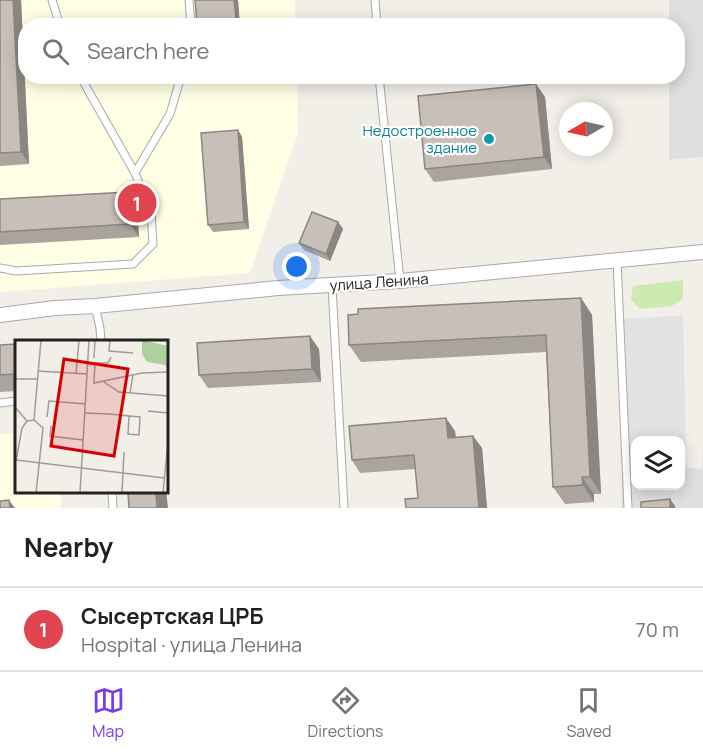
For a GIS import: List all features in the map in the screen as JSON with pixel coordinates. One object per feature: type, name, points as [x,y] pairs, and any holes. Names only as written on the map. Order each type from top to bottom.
[{"type":"street","name":"улица Ленина","points":[[0,315],[278,288],[400,281],[703,252]]},
{"type":"lane","points":[[52,0],[58,18]]},
{"type":"lane","points":[[189,0],[190,18]]},
{"type":"lane","points":[[375,0],[376,18]]},
{"type":"lane","points":[[0,268],[16,271],[133,264],[153,244],[152,213],[135,173],[85,84]]},
{"type":"lane","points":[[135,173],[170,114],[179,84]]},
{"type":"lane","points":[[380,84],[400,281]]},
{"type":"lane","points":[[617,260],[628,508]]},
{"type":"lane","points":[[332,286],[344,508]]},
{"type":"lane","points":[[95,306],[101,340]]},
{"type":"lane","points":[[0,403],[15,401]]},
{"type":"lane","points":[[112,493],[113,508]]},
{"type":"shaded area","points":[[0,0],[295,0],[295,18],[18,18],[18,84],[297,84],[298,133],[250,273],[0,292]]},
{"type":"shaded area","points":[[669,0],[703,0],[703,157],[669,160],[669,84],[685,84],[685,18],[669,18]]},
{"type":"shaded area","points":[[683,315],[686,450],[685,436],[631,436],[631,449],[629,449],[624,319]]},
{"type":"shaded area","points":[[15,433],[15,493],[61,493],[61,508],[0,508],[0,434]]},
{"type":"shaded area","points":[[703,443],[703,508],[621,508],[623,461],[631,462],[631,490],[685,490],[685,467],[702,469]]},
{"type":"green space","points":[[683,280],[683,299],[672,306],[640,309],[631,300],[633,286]]},
{"type":"building","points":[[0,0],[13,0],[21,152],[0,153]]},
{"type":"building","points":[[195,0],[234,0],[236,18],[197,18]]},
{"type":"building","name":"Недостроенное здание","points":[[536,84],[544,157],[425,169],[418,96]]},
{"type":"building","points":[[238,130],[244,222],[208,225],[201,133]]},
{"type":"building","points":[[128,192],[130,224],[0,232],[0,199]]},
{"type":"building","points":[[312,212],[338,222],[326,254],[299,243]]},
{"type":"building","points":[[581,298],[590,477],[582,477],[583,485],[553,487],[546,335],[349,345],[348,315],[358,314],[358,309]]},
{"type":"building","points":[[310,336],[312,369],[199,375],[197,343]]},
{"type":"building","points":[[15,344],[15,374],[0,375],[0,345]]},
{"type":"building","points":[[446,418],[448,438],[473,436],[479,508],[406,508],[405,499],[418,498],[414,455],[352,460],[349,426]]},
{"type":"building","points":[[128,493],[156,493],[157,508],[129,508]]},
{"type":"building","points":[[670,499],[670,508],[641,508],[641,502]]},
{"type":"building","points":[[9,500],[10,508],[0,508],[0,501]]},
{"type":"place","name":"Недостроенное здание","points":[[489,139]]},
{"type":"place","name":"Сысертская ЦРБ","points":[[137,203]]}]
